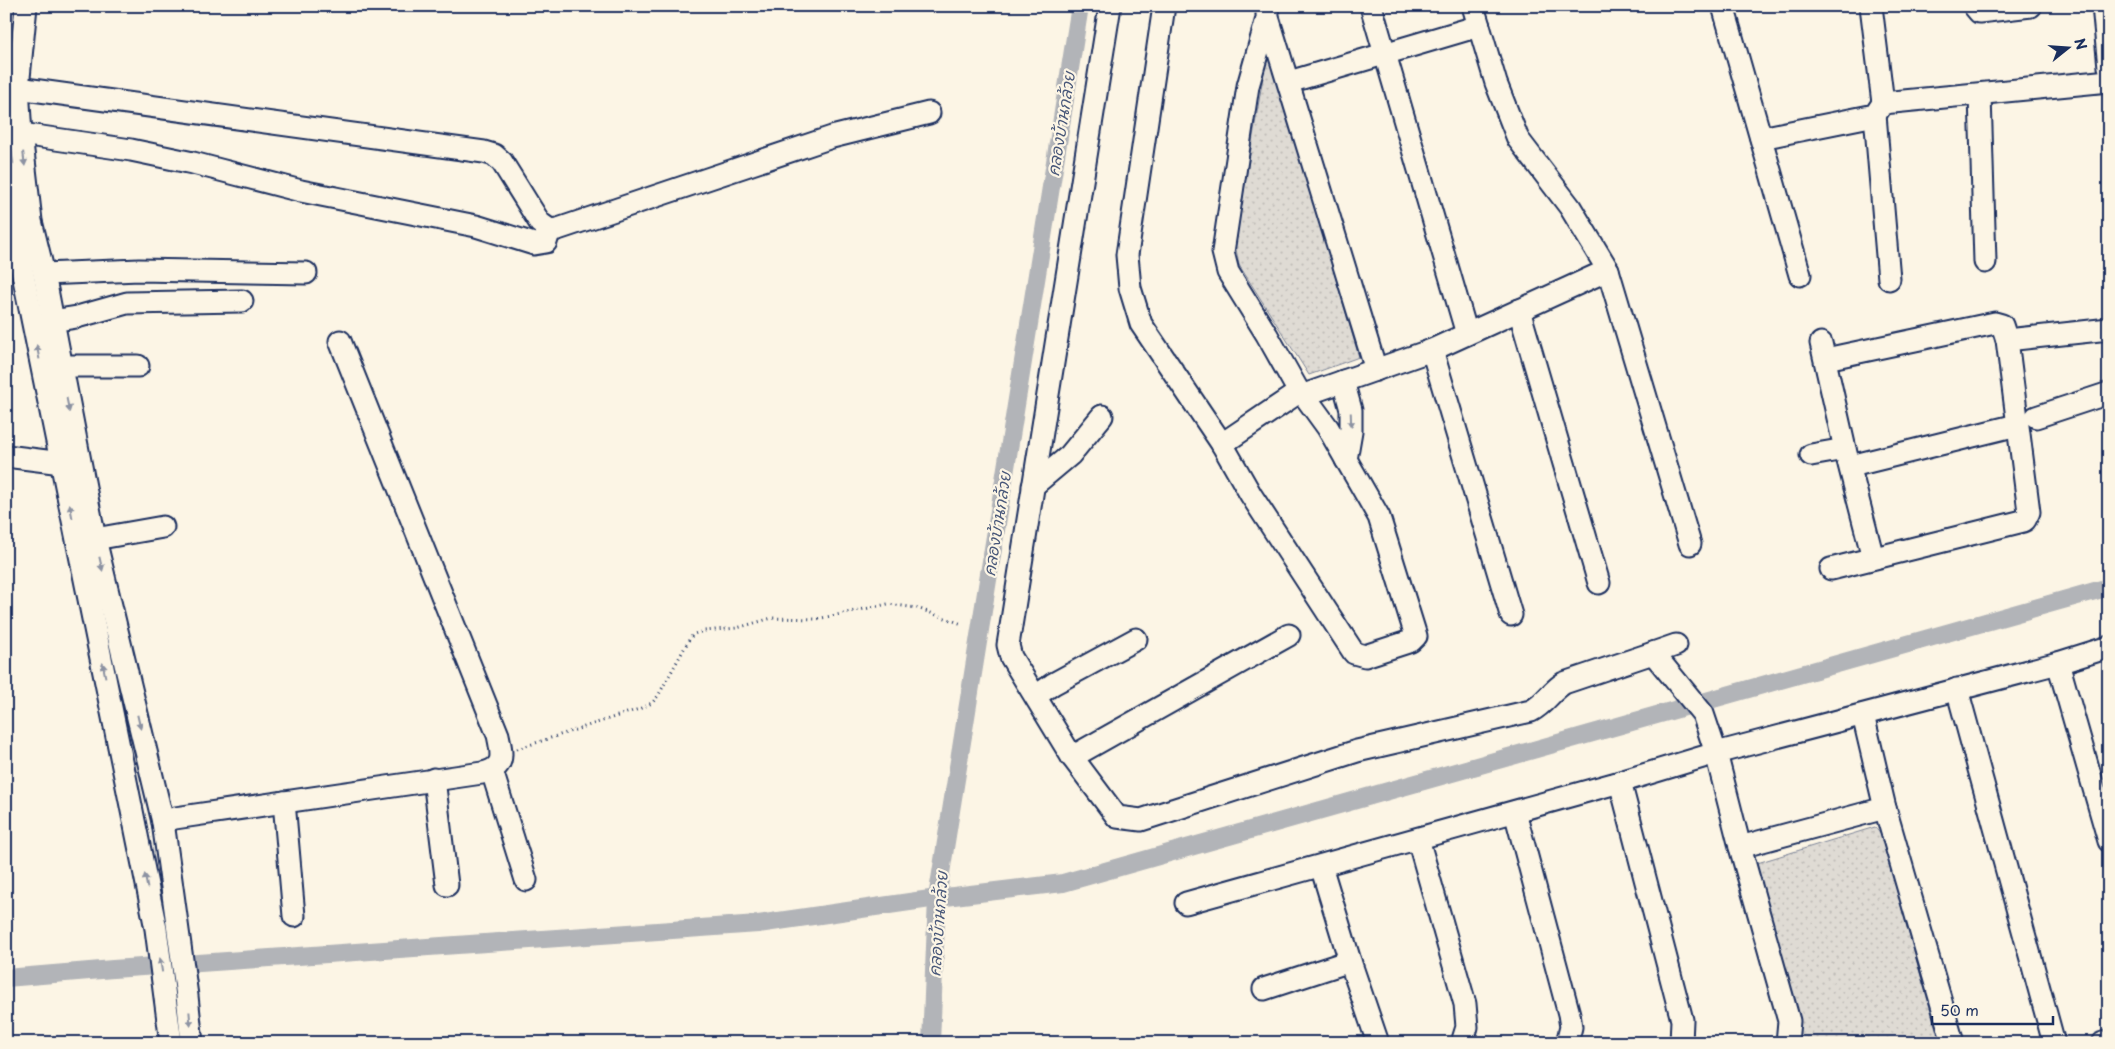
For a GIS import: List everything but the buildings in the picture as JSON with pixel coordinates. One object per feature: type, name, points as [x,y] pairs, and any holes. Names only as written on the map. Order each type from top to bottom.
[{"type":"street","points":[[26,6],[18,88],[21,134],[31,220],[44,274],[60,366],[71,462],[156,929],[167,1001],[171,1043]]},
{"type":"street","points":[[1110,6],[1008,645],[1011,657],[1072,757],[1117,817],[1141,820],[1357,751],[1531,711],[1542,705],[1554,689],[1564,683],[1676,645]]},
{"type":"street","points":[[1164,6],[1127,255],[1130,288],[1141,324],[1222,444],[1251,495],[1306,582],[1354,653],[1364,656],[1411,641],[1416,636],[1379,517],[1328,428],[1302,394],[1228,272],[1223,252],[1248,86],[1267,10]]},
{"type":"street","points":[[1371,6],[1467,334]]},
{"type":"street","points":[[1473,6],[1496,83],[1518,139],[1570,207],[1608,270],[1690,544]]},
{"type":"street","points":[[1723,6],[1800,275]]},
{"type":"street","points":[[1871,6],[1889,280]]},
{"type":"street","points":[[1974,6],[1979,12],[2031,6]]},
{"type":"street","points":[[2103,6],[2109,68]]},
{"type":"street","points":[[1267,10],[1299,122],[1376,370]]},
{"type":"street","points":[[1289,82],[1479,26]]},
{"type":"street","points":[[1761,138],[1879,109],[1980,95],[2109,82]]},
{"type":"street","points":[[18,88],[484,152],[494,155],[502,162],[540,223],[550,230],[558,229],[832,137],[928,113]]},
{"type":"street","points":[[1980,95],[1985,262]]},
{"type":"street","points":[[21,134],[131,150],[193,163],[301,191],[476,226],[534,244],[546,242],[550,230]]},
{"type":"street","points":[[6,171],[8,202],[16,239],[71,462],[95,540],[163,822],[192,1043]]},
{"type":"street","points":[[44,274],[140,270],[306,273]]},
{"type":"street","points":[[1222,444],[1302,394],[1432,350],[1608,270]]},
{"type":"street","points":[[52,321],[77,317],[127,303],[242,301]]},
{"type":"street","points":[[1519,310],[1599,583]]},
{"type":"street","points":[[1831,569],[2025,520],[2029,512],[2027,421],[2002,325],[1995,323],[1823,351],[1873,558]]},
{"type":"street","points":[[2007,340],[2109,329]]},
{"type":"street","points":[[340,341],[494,726],[497,763],[526,880]]},
{"type":"street","points":[[1432,350],[1510,615]]},
{"type":"street","points":[[60,366],[138,366]]},
{"type":"street","points":[[1343,381],[1350,410],[1351,431],[1346,460]]},
{"type":"street","points":[[1811,456],[1848,458],[2027,421],[2109,393]]},
{"type":"street","points":[[1032,486],[1070,455],[1102,416]]},
{"type":"street","points":[[6,456],[71,462]]},
{"type":"street","points":[[95,540],[163,527]]},
{"type":"street","points":[[1072,757],[1289,635]]},
{"type":"street","points":[[1036,696],[1053,684],[1136,639]]},
{"type":"street","points":[[1186,904],[1515,812],[1716,753],[2058,663],[2109,647]]},
{"type":"street","points":[[1653,653],[1703,714],[1716,753],[1740,847],[1789,1021],[1787,1043]]},
{"type":"street","points":[[2058,663],[2109,841]]},
{"type":"street","points":[[1957,689],[2054,1043]]},
{"type":"street","points":[[1863,715],[1885,808],[1953,1043]]},
{"type":"street","points":[[163,822],[434,780],[497,763]]},
{"type":"street","points":[[434,780],[447,885]]},
{"type":"street","points":[[1620,782],[1682,1020],[1681,1043]]},
{"type":"street","points":[[284,802],[294,916]]},
{"type":"street","points":[[1740,847],[1885,808]]},
{"type":"street","points":[[1515,812],[1569,1014],[1571,1027],[1567,1043]]},
{"type":"street","points":[[1418,839],[1465,1004],[1467,1027],[1462,1043]]},
{"type":"street","points":[[1321,866],[1350,962],[1378,1043]]},
{"type":"street","points":[[1264,989],[1350,962]]},
{"type":"street","points":[[2103,1043],[2109,1041]]},
{"type":"path","points":[[497,763],[528,744],[639,709],[652,703],[667,682],[690,638],[704,631],[737,628],[772,618],[825,618],[888,604],[917,608],[962,624]]},
{"type":"shaded area","points":[[1270,55],[1359,357],[1309,375],[1239,265],[1235,244],[1266,59]]},
{"type":"shaded area","points":[[1875,827],[1881,835],[1940,1043],[1798,1043],[1799,1023],[1754,864]]},
{"type":"waterway","name":"คลองบ้านกล้วย","points":[[931,1043],[937,898],[1080,6]]},
{"type":"waterway","points":[[6,978],[758,924],[937,898],[1063,883],[2109,587]]}]
